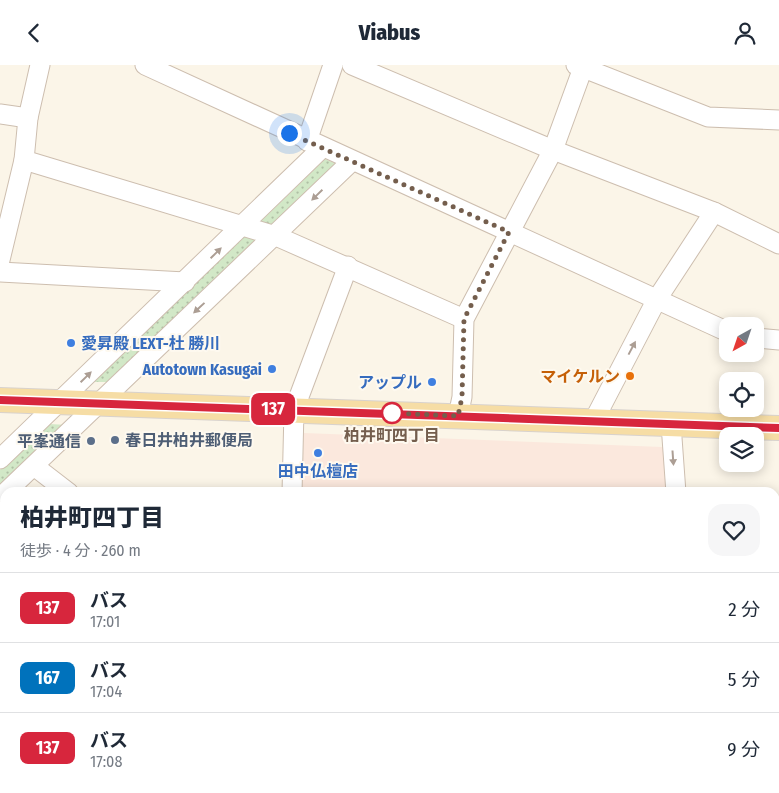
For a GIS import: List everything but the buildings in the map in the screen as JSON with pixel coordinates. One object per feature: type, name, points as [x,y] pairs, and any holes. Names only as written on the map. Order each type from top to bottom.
[{"type":"main road","points":[[0,400],[779,428]]},
{"type":"street","points":[[0,260],[24,160],[28,118],[40,65]]},
{"type":"street","points":[[145,65],[315,145],[719,328]]},
{"type":"street","points":[[0,459],[242,227],[315,145],[333,65]]},
{"type":"street","points":[[352,65],[553,150],[714,212],[779,244]]},
{"type":"street","points":[[458,416],[462,397],[464,319],[553,150],[581,66],[708,117],[779,120]]},
{"type":"street","points":[[0,114],[28,118]]},
{"type":"street","points":[[24,160],[276,236],[348,266],[464,319]]},
{"type":"street","points":[[11,487],[276,236],[352,161]]},
{"type":"street","points":[[593,422],[657,299],[714,212]]},
{"type":"street","points":[[292,487],[294,410],[348,266]]},
{"type":"street","points":[[0,272],[186,282]]},
{"type":"street","points":[[764,339],[779,340]]},
{"type":"street","points":[[671,424],[676,487]]},
{"type":"street","points":[[34,465],[62,487]]},
{"type":"shaded area","points":[[304,433],[662,447],[667,451],[670,487],[298,487],[300,437]]},
{"type":"green space","points":[[325,159],[341,166],[276,228],[260,222]]},
{"type":"green space","points":[[244,236],[260,238],[112,382],[92,382]]},
{"type":"green space","points":[[49,424],[68,425],[4,487],[0,487],[0,470]]},
{"type":"bus line","name":"137","points":[[0,400],[779,428]]},
{"type":"place","name":"愛昇殿 LEXT-杜 勝川","points":[[71,343]]},
{"type":"place","name":"Autotown Kasugai","points":[[272,369]]},
{"type":"place","name":"マイケルン","points":[[630,376]]},
{"type":"place","name":"アップル","points":[[432,382]]},
{"type":"place","name":"柏井町四丁目","points":[[392,413]]},
{"type":"place","name":"春日井柏井郵便局","points":[[115,440]]},
{"type":"place","name":"平峯通信","points":[[91,441]]},
{"type":"place","name":"田中仏檀店","points":[[318,453]]},
{"type":"route","points":[[289,133],[509,232],[464,319],[462,397],[458,416],[392,413]]}]
